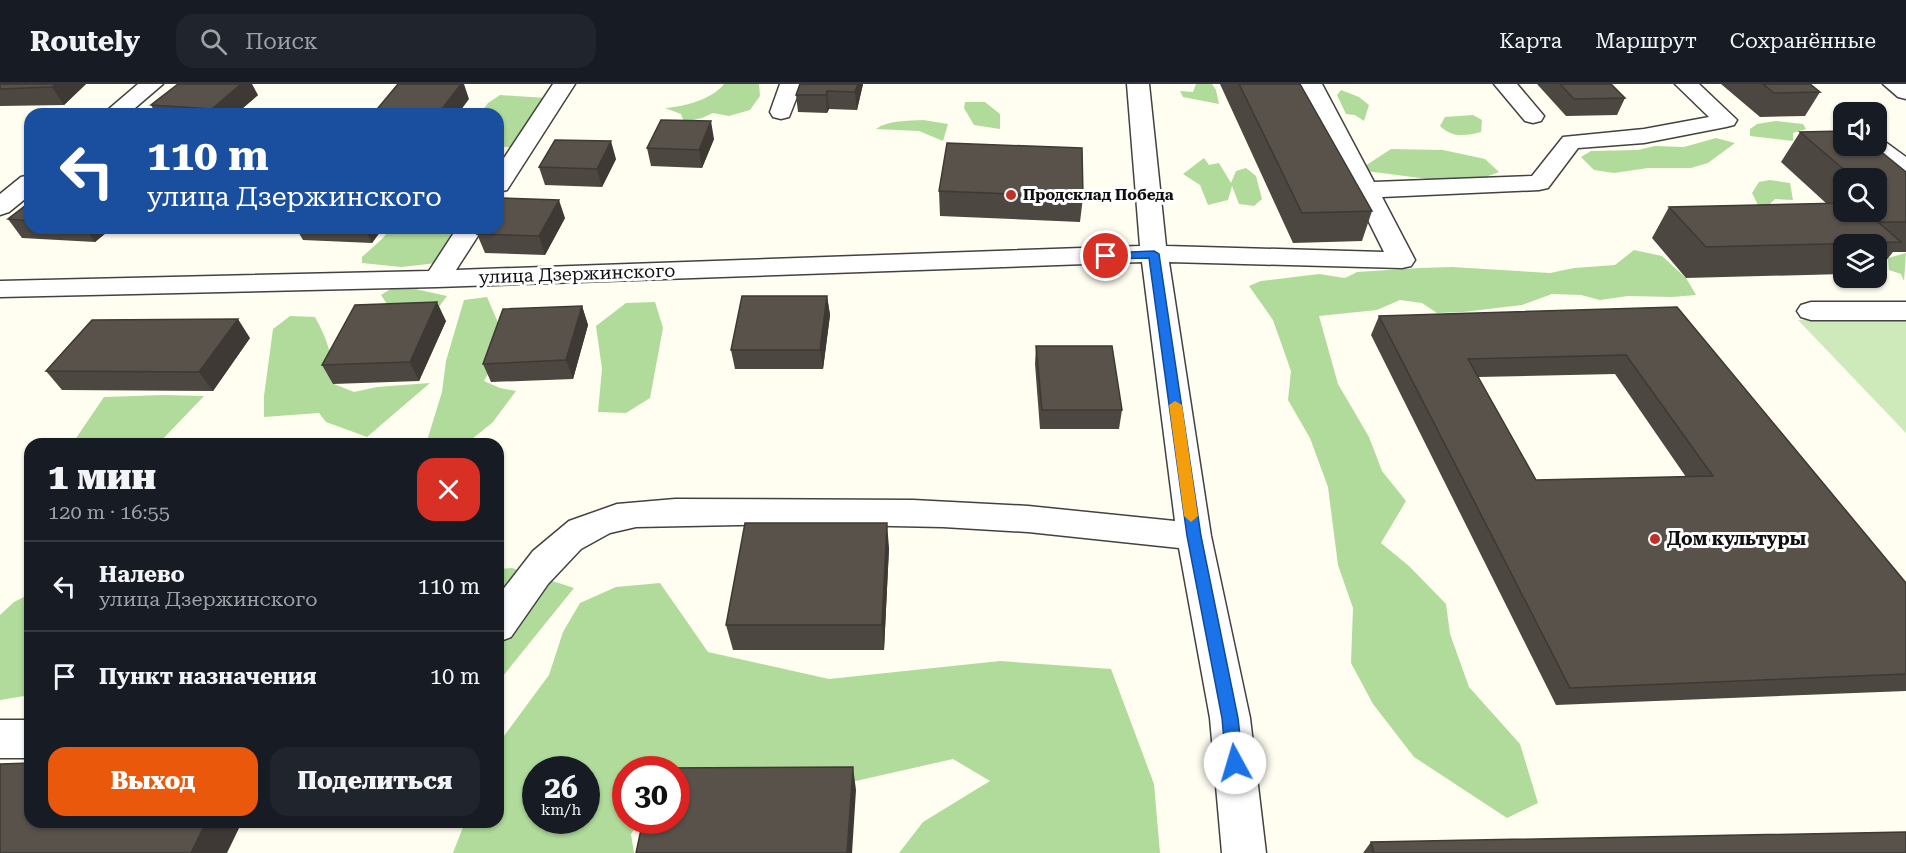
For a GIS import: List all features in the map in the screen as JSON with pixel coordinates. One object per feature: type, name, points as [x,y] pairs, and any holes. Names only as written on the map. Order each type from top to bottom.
[{"type":"street","points":[[122,108],[152,84]]},
{"type":"street","points":[[504,176],[564,84]]},
{"type":"street","points":[[781,112],[791,84]]},
{"type":"street","points":[[1138,84],[1154,254],[1194,536],[1230,718],[1244,853]]},
{"type":"street","points":[[1311,84],[1366,190],[1539,183],[1571,142],[1644,136],[1726,120],[1686,84]]},
{"type":"street","points":[[1505,84],[1533,116]]},
{"type":"street","points":[[1894,84],[1906,92]]},
{"type":"street","points":[[1887,154],[1906,169]]},
{"type":"street","points":[[0,207],[24,187]]},
{"type":"street","name":"улица Дзержинского","points":[[0,288],[437,279],[1154,254],[1402,260],[1366,190]]},
{"type":"street","points":[[437,279],[466,234]]},
{"type":"street","points":[[1811,311],[1906,311]]},
{"type":"street","points":[[504,617],[524,589],[555,553],[580,532],[607,520],[639,513],[809,511],[974,515],[1194,536]]},
{"type":"street","points":[[0,739],[24,739]]},
{"type":"green space","points":[[724,84],[759,84],[760,96],[750,110],[729,116],[713,113],[684,122],[681,114],[665,108],[697,101],[713,94]]},
{"type":"green space","points":[[1196,84],[1212,84],[1219,104],[1183,97],[1180,91],[1193,92]]},
{"type":"green space","points":[[1341,90],[1359,97],[1369,105],[1364,121],[1355,115],[1346,114],[1337,95]]},
{"type":"green space","points":[[500,95],[547,98],[513,148],[504,147],[504,108],[484,108]]},
{"type":"green space","points":[[965,102],[985,102],[1000,114],[1000,129],[974,125],[964,108]]},
{"type":"green space","points":[[1473,115],[1482,120],[1481,132],[1459,135],[1449,133],[1440,126],[1445,117]]},
{"type":"green space","points":[[923,120],[948,124],[943,141],[919,131],[876,129],[892,122]]},
{"type":"green space","points":[[1776,121],[1803,124],[1806,129],[1793,133],[1793,141],[1750,136],[1750,129],[1757,124]]},
{"type":"green space","points":[[1716,138],[1735,143],[1708,163],[1691,168],[1648,168],[1614,173],[1594,170],[1581,157],[1591,151],[1638,150],[1655,146],[1684,147]]},
{"type":"green space","points":[[1391,149],[1443,150],[1485,159],[1499,172],[1467,184],[1366,171],[1365,166]]},
{"type":"green space","points":[[1204,158],[1209,165],[1219,163],[1231,183],[1236,171],[1246,168],[1256,176],[1262,199],[1254,206],[1239,204],[1232,186],[1228,200],[1208,205],[1200,185],[1183,174]]},
{"type":"green space","points":[[1770,180],[1790,183],[1793,200],[1775,199],[1769,205],[1758,205],[1752,193],[1759,182]]},
{"type":"green space","points":[[386,234],[456,234],[437,263],[401,267],[362,263],[362,257]]},
{"type":"green space","points":[[1634,250],[1662,256],[1686,278],[1696,295],[1628,296],[1600,300],[1581,295],[1552,294],[1522,305],[1437,313],[1422,303],[1400,300],[1377,310],[1319,316],[1338,384],[1369,437],[1382,471],[1406,501],[1381,543],[1409,566],[1446,604],[1450,634],[1469,687],[1520,744],[1538,803],[1507,818],[1414,757],[1373,704],[1351,663],[1353,608],[1338,565],[1328,487],[1310,438],[1288,400],[1291,371],[1273,320],[1249,286],[1261,281],[1319,274],[1345,278],[1357,272],[1420,268],[1452,267],[1550,273],[1574,268],[1615,265]]},
{"type":"green space","points":[[1906,253],[1904,281],[1901,274],[1889,270],[1888,258]]},
{"type":"green space","points":[[397,285],[447,296],[432,316],[389,307],[381,295]]},
{"type":"green space","points":[[487,297],[506,341],[484,381],[500,388],[516,391],[493,422],[473,438],[428,438],[442,392],[446,361],[464,300]]},
{"type":"green space","points":[[655,302],[663,328],[650,398],[626,413],[598,412],[602,369],[596,326],[626,303]]},
{"type":"green space","points":[[290,316],[315,317],[329,349],[334,384],[354,392],[377,387],[430,383],[367,437],[326,422],[319,413],[264,417],[264,396],[273,329]]},
{"type":"green space","points":[[1906,316],[1906,433],[1798,320]]},
{"type":"green space","points":[[204,396],[164,438],[76,438],[104,397]]},
{"type":"green space","points":[[512,568],[574,588],[504,675],[504,569]]},
{"type":"green space","points":[[660,583],[708,652],[829,679],[1000,661],[1111,669],[1154,784],[1160,853],[899,853],[923,822],[990,781],[953,759],[816,790],[690,772],[690,756],[612,756],[612,834],[631,834],[634,853],[453,853],[463,828],[504,828],[504,736],[549,675],[563,632],[580,603],[616,587]]},
{"type":"green space","points":[[24,597],[24,696],[0,700],[0,615],[14,602]]},
{"type":"building","points":[[0,84],[56,84],[52,87],[0,89]]},
{"type":"building","points":[[178,84],[241,84],[213,108],[151,105]]},
{"type":"building","points":[[398,84],[461,84],[443,108],[378,108]]},
{"type":"building","points":[[800,84],[858,84],[855,92],[827,91],[826,95],[796,95]]},
{"type":"building","points":[[1239,84],[1300,84],[1372,211],[1302,213]]},
{"type":"building","points":[[1560,84],[1611,84],[1625,98],[1574,99]]},
{"type":"building","points":[[1763,84],[1810,84],[1820,92],[1774,93]]},
{"type":"building","points":[[661,120],[711,121],[699,150],[647,148]]},
{"type":"building","points":[[1833,131],[1833,156],[1886,156],[1906,172],[1906,222],[1887,222],[1887,168],[1842,168],[1800,132]]},
{"type":"building","points":[[555,140],[611,141],[597,169],[539,167]]},
{"type":"building","points":[[947,143],[1082,148],[1083,197],[939,191]]},
{"type":"building","points":[[504,198],[559,200],[539,236],[477,234],[504,234]]},
{"type":"building","points":[[1833,203],[1833,222],[1878,222],[1901,242],[1887,242],[1887,234],[1833,234],[1833,244],[1706,247],[1669,207]]},
{"type":"building","points":[[24,207],[24,220],[8,219]]},
{"type":"building","points":[[742,296],[827,296],[820,350],[731,350]]},
{"type":"building","points":[[437,302],[410,362],[322,365],[355,305]]},
{"type":"building","points":[[582,306],[566,360],[483,364],[503,309]]},
{"type":"building","name":"Дом культуры","points":[[1677,307],[1906,583],[1906,674],[1570,688],[1379,316]],"holes":[[[1626,355],[1713,476],[1536,480],[1468,359]]]},
{"type":"building","points":[[238,319],[199,372],[46,371],[92,320]]},
{"type":"building","points":[[1036,346],[1112,346],[1122,410],[1042,410]]},
{"type":"building","points":[[745,523],[887,523],[882,625],[726,625]]},
{"type":"building","points":[[24,763],[24,828],[203,828],[191,853],[0,853],[0,764]]},
{"type":"building","points":[[853,767],[847,853],[636,853],[640,834],[690,834],[690,768]]},
{"type":"building","points":[[1906,832],[1906,853],[1374,853],[1371,842]]},
{"type":"slow traffic","points":[[1175,405],[1191,516]]},
{"type":"place","name":"Продсклад Победа","points":[[1011,195]]},
{"type":"place","name":"Дом культуры","points":[[1655,539]]},
{"type":"route","points":[[1106,256],[1154,254],[1194,536],[1230,718],[1235,763]]}]
